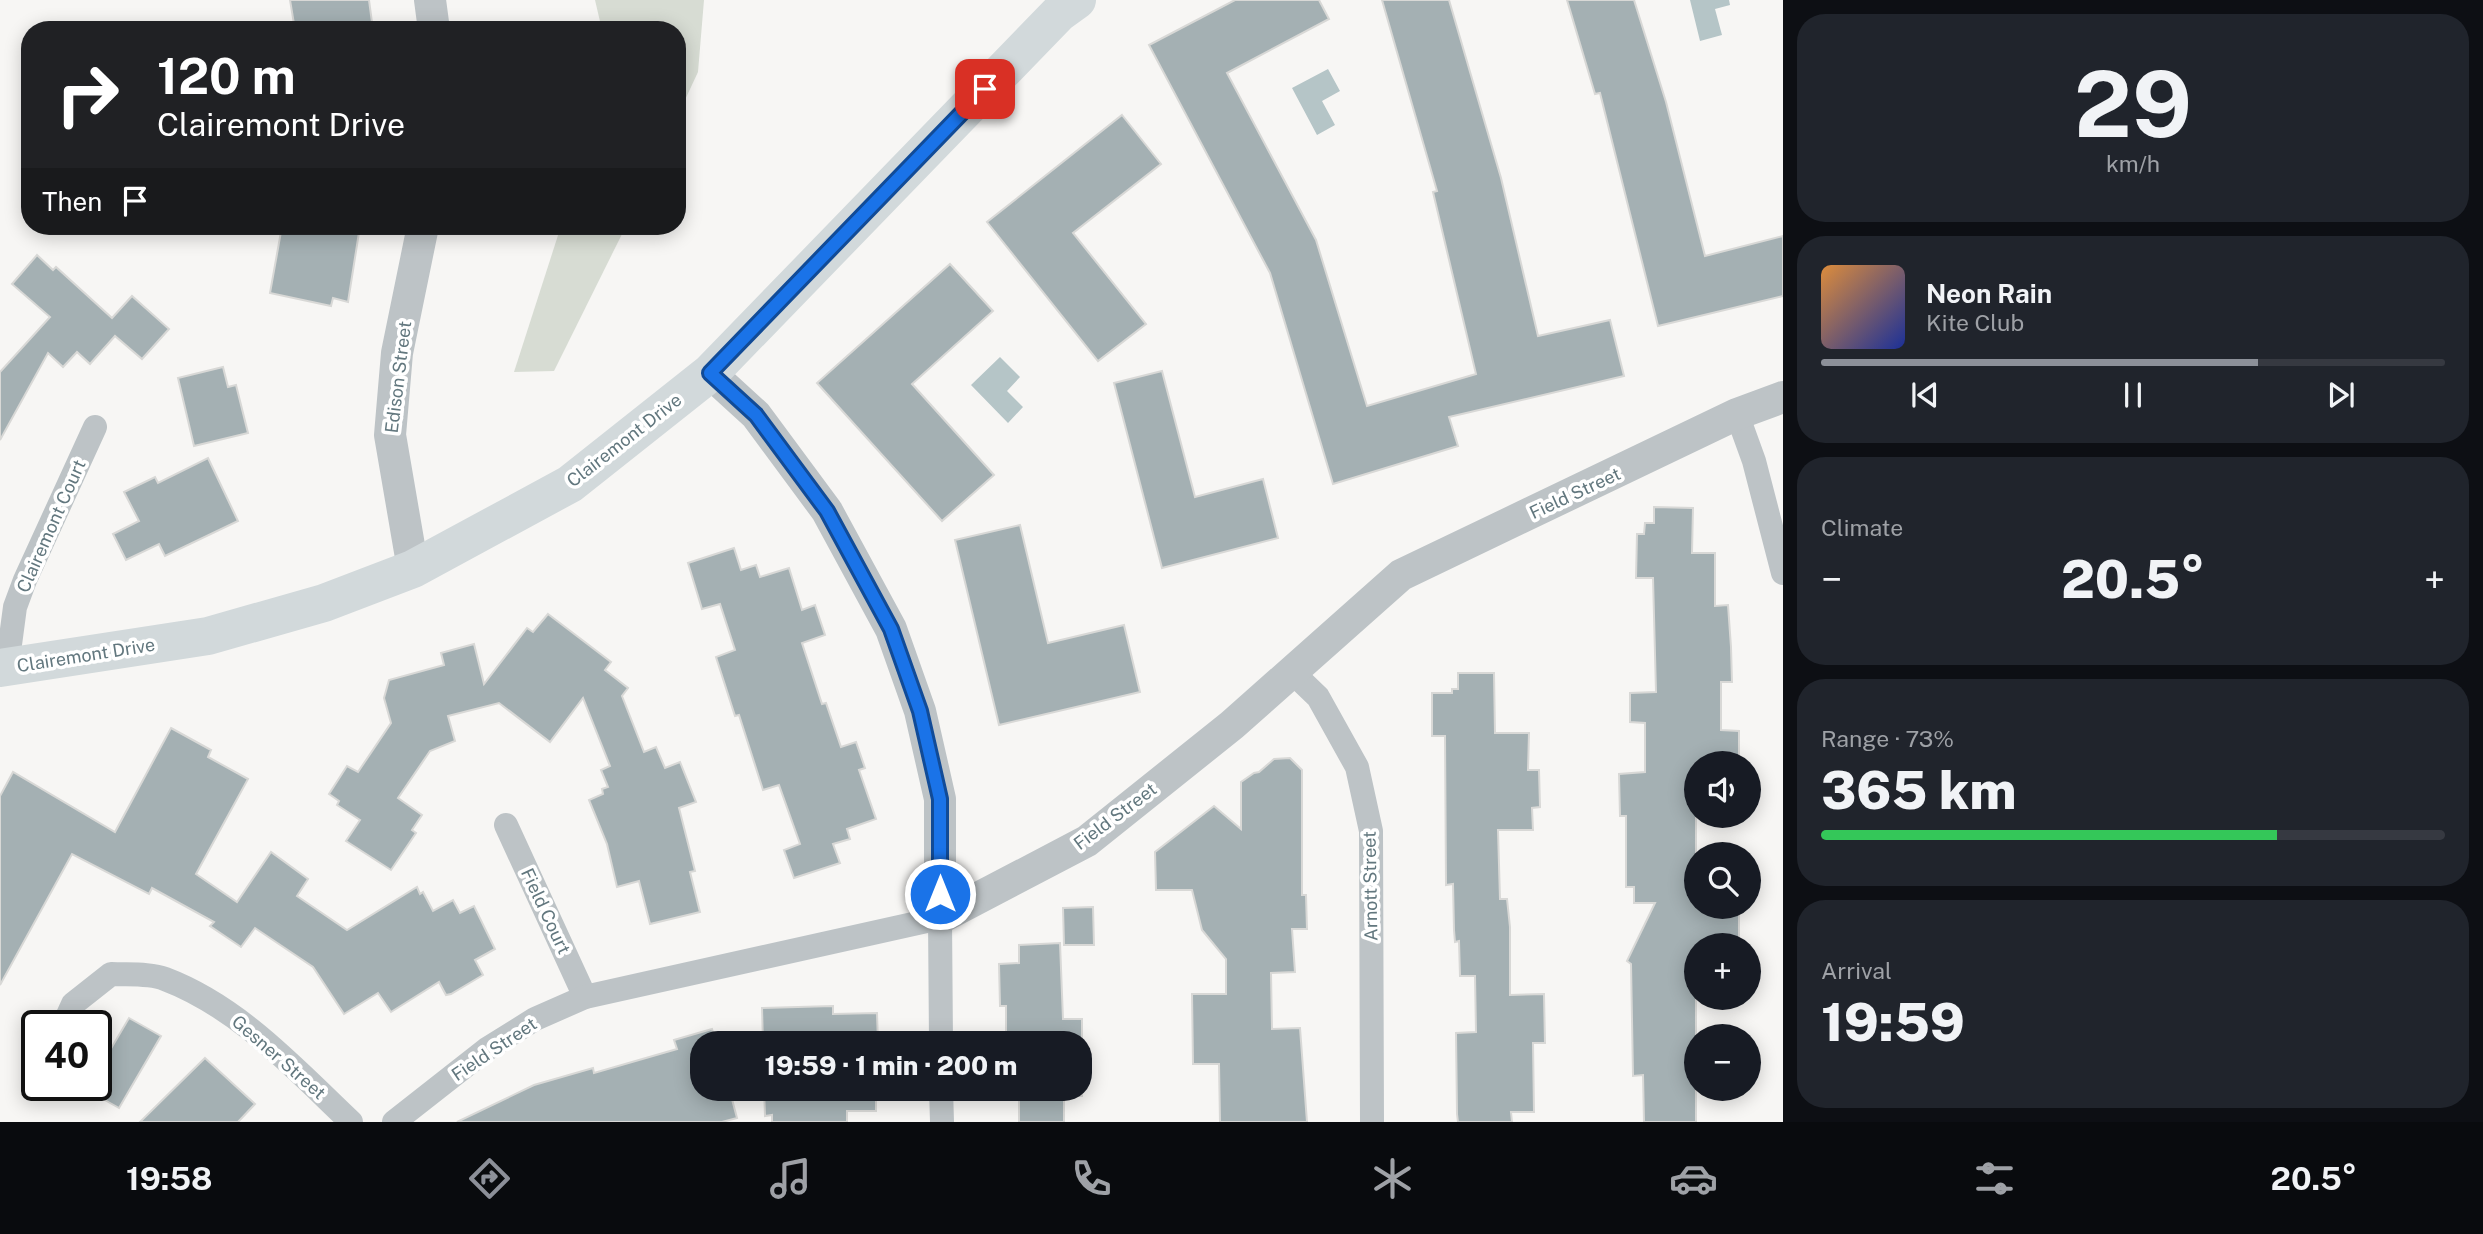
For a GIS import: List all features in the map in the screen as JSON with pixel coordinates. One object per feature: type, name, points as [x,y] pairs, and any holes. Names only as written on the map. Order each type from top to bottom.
[{"type":"main road","name":"Clairemont Drive","points":[[3,668],[208,636],[324,603],[413,569],[570,484],[710,373],[1059,13],[1077,0]]},
{"type":"street","points":[[430,0],[434,21]]},
{"type":"street","name":"Edison Street","points":[[413,569],[390,435],[397,353],[421,235]]},
{"type":"street","points":[[710,373],[756,415],[827,511],[891,629],[920,711],[940,799],[941,1031]]},
{"type":"street","name":"Field Street","points":[[394,1122],[487,1049],[535,1019],[585,997],[940,918],[1087,841],[1232,725],[1401,575],[1737,414],[1783,397]]},
{"type":"street","points":[[1737,414],[1758,474],[1783,573]]},
{"type":"street","name":"Clairemont Court","points":[[3,668],[15,607],[25,580],[95,428]]},
{"type":"street","name":"Arnott Street","points":[[1292,672],[1318,697],[1357,767],[1371,831],[1372,1122]]},
{"type":"street","name":"Field Court","points":[[506,825],[585,997]]},
{"type":"street","name":"Gesner Street","points":[[70,1010],[73,1004],[111,974],[163,978],[234,1016],[268,1043],[351,1122]]},
{"type":"street","points":[[941,1101],[942,1122]]},
{"type":"shaded area","points":[[595,0],[704,0],[698,72],[686,98],[686,21],[600,21]]},
{"type":"shaded area","points":[[1690,0],[1729,0],[1730,5],[1715,9],[1722,35],[1700,41]]},
{"type":"shaded area","points":[[1328,69],[1340,91],[1322,101],[1335,125],[1317,135],[1292,88]]},
{"type":"shaded area","points":[[558,235],[622,235],[554,371],[514,372]]},
{"type":"shaded area","points":[[1000,357],[1020,377],[1007,391],[1023,407],[1008,423],[971,385]]},
{"type":"building","points":[[290,0],[369,0],[372,21],[294,21]]},
{"type":"building","points":[[1235,0],[1319,0],[1329,19],[1227,73],[1316,240],[1367,406],[1476,374],[1433,192],[1437,191],[1382,0],[1449,0],[1501,178],[1538,336],[1610,320],[1624,376],[1449,417],[1458,446],[1333,484],[1270,273],[1149,45]]},
{"type":"building","points":[[1567,0],[1634,0],[1666,102],[1705,256],[1783,236],[1783,296],[1658,326],[1600,93],[1595,94]]},
{"type":"building","points":[[1122,115],[1161,164],[1073,233],[1146,324],[1098,361],[987,222]]},
{"type":"building","points":[[280,235],[359,235],[348,302],[333,298],[331,306],[270,293]]},
{"type":"building","points":[[37,255],[53,270],[56,267],[112,318],[132,296],[169,329],[142,359],[115,336],[90,364],[77,352],[63,367],[48,353],[0,440],[0,372],[50,317],[12,284]]},
{"type":"building","points":[[950,264],[993,311],[912,384],[994,475],[942,521],[817,383]]},
{"type":"building","points":[[223,367],[228,387],[236,385],[248,433],[194,446],[178,378]]},
{"type":"building","points":[[1162,371],[1195,497],[1263,479],[1278,538],[1162,568],[1114,383]]},
{"type":"building","points":[[208,458],[238,521],[165,556],[159,544],[126,560],[113,534],[139,521],[124,492],[155,477],[158,483]]},
{"type":"building","points":[[1654,507],[1693,508],[1692,553],[1715,553],[1715,606],[1728,605],[1731,647],[1732,682],[1721,682],[1721,730],[1739,731],[1739,751],[1684,751],[1684,828],[1696,828],[1696,842],[1684,842],[1684,919],[1739,919],[1739,933],[1684,933],[1684,1010],[1696,1010],[1696,1024],[1684,1024],[1684,1101],[1696,1101],[1696,1122],[1644,1122],[1643,1075],[1633,1076],[1631,964],[1627,961],[1655,903],[1634,903],[1634,887],[1626,887],[1626,816],[1620,816],[1619,774],[1645,772],[1645,723],[1630,722],[1630,693],[1656,692],[1653,578],[1636,578],[1637,534],[1644,534],[1645,523],[1654,523]]},
{"type":"building","points":[[1020,525],[1048,643],[1124,625],[1140,692],[999,725],[955,540]]},
{"type":"building","points":[[734,548],[741,570],[756,565],[760,577],[789,568],[802,610],[815,605],[825,635],[802,643],[822,704],[826,703],[841,747],[856,742],[865,768],[859,770],[876,819],[847,829],[850,839],[833,844],[840,863],[794,878],[784,850],[800,844],[779,785],[763,790],[739,715],[735,716],[716,657],[735,650],[720,604],[702,609],[688,563]]},
{"type":"building","points":[[548,614],[611,662],[605,670],[628,688],[622,696],[644,752],[656,747],[665,768],[680,762],[696,802],[679,808],[695,871],[690,872],[700,912],[650,924],[639,881],[617,887],[607,844],[589,800],[603,794],[602,789],[608,787],[601,770],[610,766],[583,698],[550,742],[499,703],[448,716],[455,741],[430,751],[398,798],[422,815],[412,830],[416,833],[391,870],[346,841],[360,820],[337,805],[339,801],[329,794],[347,766],[358,772],[391,723],[384,698],[389,680],[444,665],[441,653],[474,644],[484,684],[527,628],[533,632]]},
{"type":"building","points":[[1458,673],[1494,673],[1495,733],[1529,733],[1528,770],[1539,770],[1540,807],[1532,808],[1533,830],[1498,830],[1500,899],[1507,899],[1510,927],[1510,995],[1544,994],[1545,1043],[1533,1043],[1534,1112],[1511,1112],[1512,1122],[1458,1122],[1457,1114],[1456,1033],[1476,1032],[1475,976],[1460,976],[1459,941],[1455,942],[1454,930],[1453,884],[1446,885],[1445,736],[1432,736],[1432,693],[1452,693],[1452,689],[1458,689]]},
{"type":"building","points":[[171,728],[211,750],[208,757],[248,779],[196,874],[237,902],[271,852],[308,879],[297,896],[347,930],[417,887],[420,894],[423,892],[433,911],[453,900],[460,913],[474,906],[495,949],[475,960],[483,975],[446,995],[439,982],[391,1012],[378,993],[344,1014],[313,967],[255,928],[241,947],[210,926],[214,922],[152,888],[149,894],[72,854],[0,985],[0,796],[13,772],[115,832]]},
{"type":"building","points":[[1290,758],[1302,770],[1302,895],[1306,895],[1307,929],[1292,929],[1295,972],[1271,973],[1272,1029],[1300,1028],[1307,1122],[1220,1122],[1219,1064],[1193,1064],[1192,994],[1226,994],[1226,959],[1202,930],[1192,890],[1156,890],[1155,852],[1214,806],[1241,829],[1241,782],[1274,759]]},
{"type":"building","points":[[1093,907],[1094,945],[1064,945],[1063,908]]},
{"type":"building","points":[[1060,943],[1063,1019],[1082,1019],[1082,1031],[1006,1031],[1006,1006],[1000,1006],[999,964],[1019,963],[1019,945]]},
{"type":"building","points":[[833,1006],[833,1014],[877,1013],[878,1031],[763,1031],[762,1008]]},
{"type":"building","points":[[129,1018],[161,1036],[119,1108],[107,1101],[112,1101],[112,1047]]},
{"type":"building","points":[[690,1035],[690,1101],[732,1101],[737,1118],[722,1122],[457,1122],[534,1085],[593,1068],[594,1073],[677,1049],[674,1040]]},
{"type":"building","points":[[205,1058],[255,1104],[238,1122],[140,1122]]},
{"type":"building","points":[[764,1101],[876,1101],[876,1111],[847,1111],[847,1122],[772,1122],[772,1115],[765,1116]]},
{"type":"building","points":[[1019,1101],[1064,1101],[1064,1122],[1019,1122]]},
{"type":"route","points":[[940,894],[940,799],[920,711],[891,629],[827,511],[756,415],[710,373],[985,89]]}]
